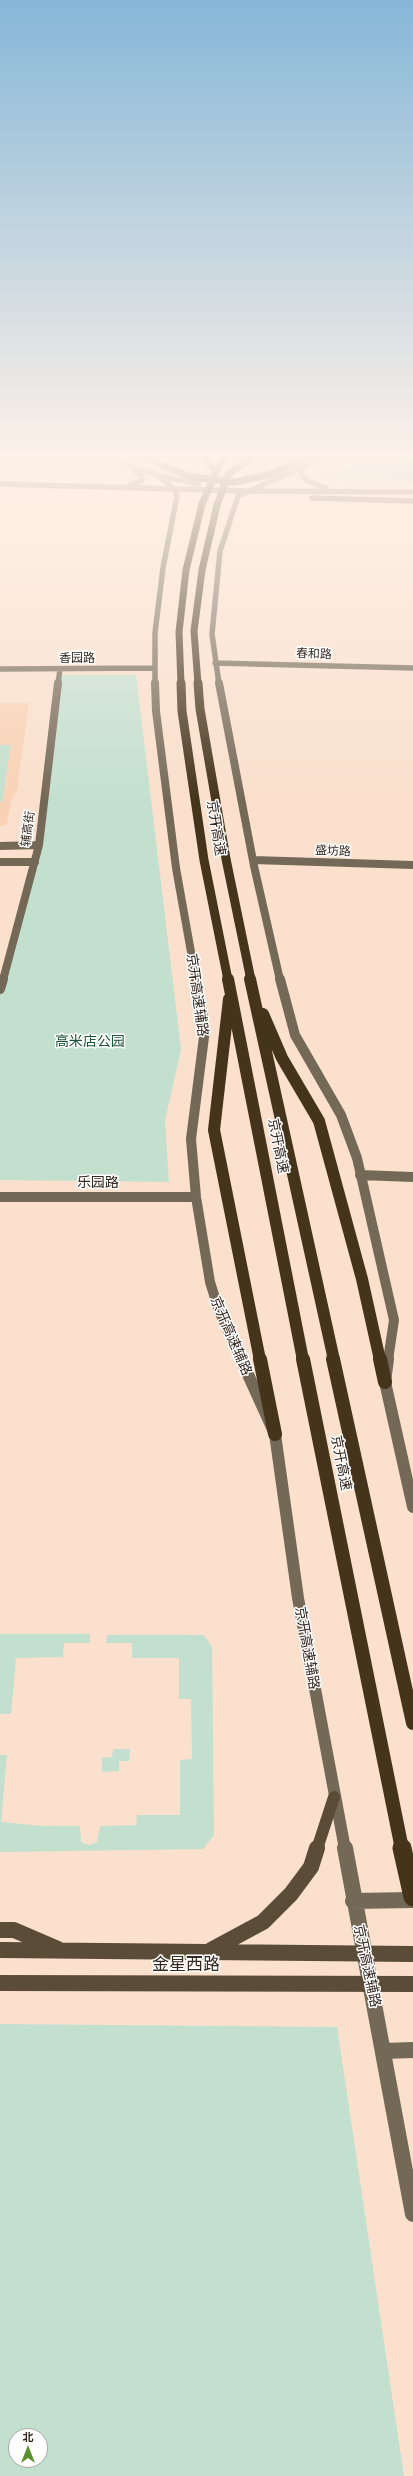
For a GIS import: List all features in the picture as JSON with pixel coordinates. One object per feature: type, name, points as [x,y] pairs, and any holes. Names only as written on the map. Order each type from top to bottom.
[{"type":"highway","name":"京开高速","points":[[186,569],[179,632],[182,711],[204,860],[389,1790],[413,1899]]},
{"type":"highway","name":"京开高速","points":[[202,569],[194,631],[200,709],[226,859],[252,986],[413,1723]]},
{"type":"highway","points":[[252,986],[282,1058],[319,1121],[360,1272],[385,1382]]},
{"type":"highway","points":[[230,988],[214,1130],[275,1434]]},
{"type":"main road","name":"京开高速辅路","points":[[163,569],[155,633],[154,668],[156,711],[176,868],[205,1029],[191,1139],[196,1197],[210,1282],[219,1311],[275,1434],[298,1598],[353,1900],[372,1984],[413,2214]]},
{"type":"main road","points":[[218,569],[212,634],[215,665],[253,863],[295,1035],[341,1115],[360,1174],[394,1320],[385,1382],[413,1507]]},
{"type":"main road","name":"春和路","points":[[215,665],[413,668]]},
{"type":"main road","name":"春和路","points":[[215,665],[413,673]]},
{"type":"main road","name":"香园路","points":[[0,669],[154,668]]},
{"type":"main road","name":"辅高街","points":[[0,989],[39,845],[60,669]]},
{"type":"main road","points":[[0,846],[39,845]]},
{"type":"main road","points":[[0,862],[35,862]]},
{"type":"main road","name":"盛坊路","points":[[253,863],[413,865]]},
{"type":"main road","name":"盛坊路","points":[[253,863],[413,870]]},
{"type":"main road","points":[[360,1174],[413,1177]]},
{"type":"main road","name":"乐园路","points":[[0,1197],[196,1197]]},
{"type":"main road","points":[[211,1950],[263,1922],[291,1894],[311,1867],[334,1797]]},
{"type":"main road","points":[[353,1900],[413,1899]]},
{"type":"main road","points":[[0,1930],[14,1930],[62,1950]]},
{"type":"main road","name":"金星西路","points":[[0,1950],[211,1950],[413,1954]]},
{"type":"main road","name":"金星西路","points":[[0,1983],[413,1984]]},
{"type":"main road","points":[[384,2051],[413,2050]]},
{"type":"shaded area","points":[[0,703],[29,703],[17,790],[11,801],[7,824],[0,827]]},
{"type":"green space","name":"高米店公园","points":[[59,675],[136,675],[181,1049],[165,1121],[169,1182],[0,1180],[0,989],[39,845]]},
{"type":"green space","points":[[0,745],[11,745],[2,802],[0,802]]},
{"type":"green space","points":[[0,1634],[90,1634],[90,1643],[64,1643],[63,1657],[16,1658],[11,1714],[0,1714]]},
{"type":"green space","points":[[107,1635],[204,1635],[212,1647],[214,1835],[203,1849],[0,1852],[0,1755],[7,1755],[1,1822],[43,1826],[80,1826],[81,1842],[89,1845],[97,1842],[100,1826],[136,1825],[137,1815],[180,1815],[180,1760],[192,1759],[191,1699],[179,1699],[179,1658],[132,1658],[132,1643],[106,1643]]},
{"type":"green space","points":[[113,1749],[130,1749],[129,1761],[119,1761],[119,1771],[102,1772],[102,1758],[112,1757]]},
{"type":"green space","points":[[0,2024],[337,2027],[404,2476],[0,2476]]}]
